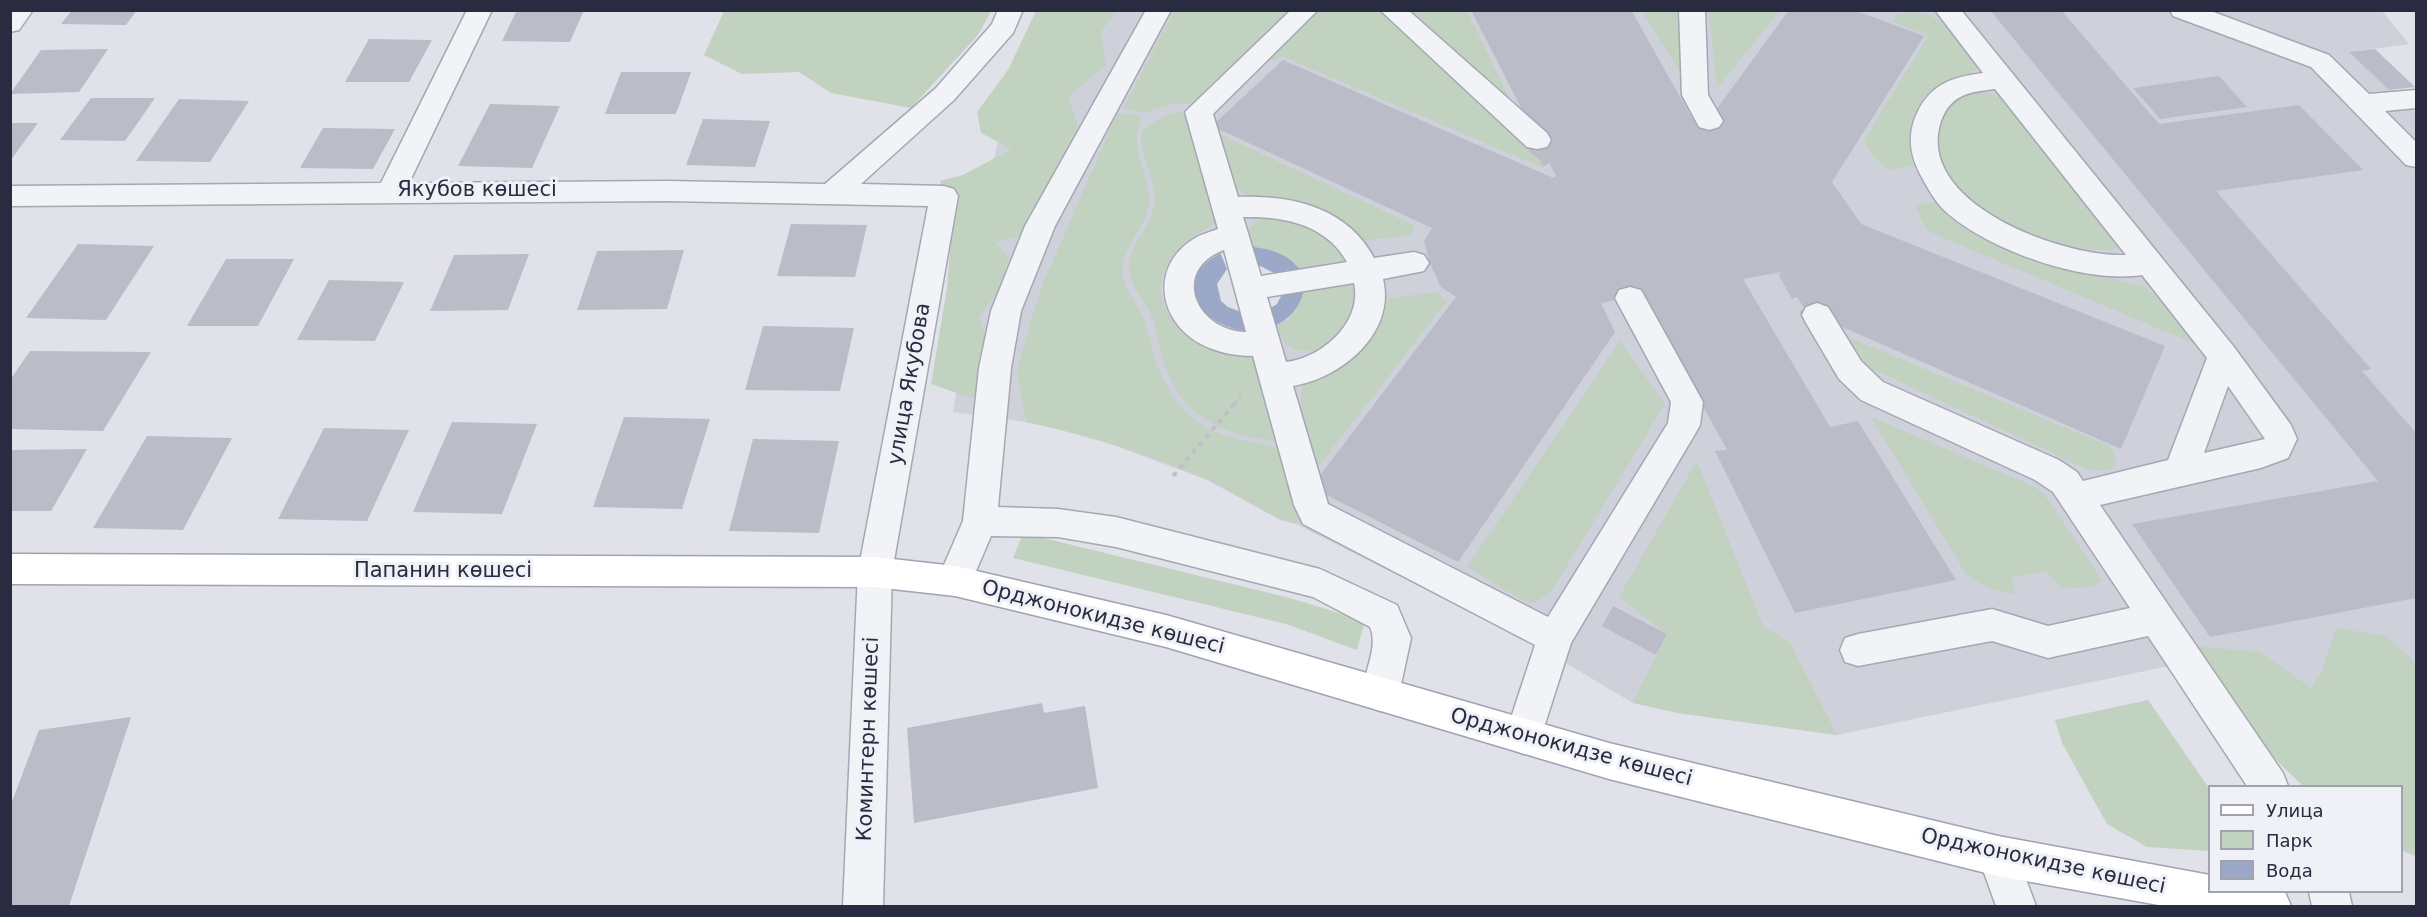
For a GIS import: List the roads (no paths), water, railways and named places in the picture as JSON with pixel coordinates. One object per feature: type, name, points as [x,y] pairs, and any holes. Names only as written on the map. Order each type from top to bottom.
[{"type":"main road","name":"Папанин көшесі","points":[[10,569],[875,572]]},
{"type":"main road","name":"Орджонокидзе көшесі","points":[[875,572],[955,581],[1166,631],[1609,761],[1998,856],[2271,906]]},
{"type":"street","points":[[10,24],[21,10]]},
{"type":"street","points":[[391,191],[480,10]]},
{"type":"street","points":[[832,194],[945,94],[1004,27],[1011,10]]},
{"type":"street","points":[[955,581],[980,521],[995,368],[1006,311],[1040,226],[1159,10]]},
{"type":"street","points":[[1306,10],[1199,112],[1248,289],[1315,514],[1555,638]]},
{"type":"street","points":[[1392,10],[1537,140]]},
{"type":"street","points":[[1692,10],[1695,95],[1708,121]]},
{"type":"street","points":[[1947,10],[2223,356],[2275,425],[2281,439],[2276,449],[2261,456],[2181,471],[2077,496]]},
{"type":"street","points":[[2182,10],[2320,61],[2416,158]]},
{"type":"street","points":[[2001,79],[1967,85],[1944,94],[1929,117],[1923,144],[1934,174],[1955,204],[1986,224],[2025,243],[2069,257],[2119,267],[2149,263]]},
{"type":"street","points":[[2363,104],[2416,99]]},
{"type":"street","name":"Якубов көшесі","points":[[10,196],[391,191],[667,191],[944,196]]},
{"type":"street","name":"улица Якубова","points":[[875,572],[944,196]]},
{"type":"street","points":[[1262,206],[1296,211],[1326,224],[1351,243],[1369,270],[1372,299],[1362,329],[1338,354],[1304,371],[1267,350],[1223,341],[1200,330],[1184,314],[1177,295],[1179,275],[1190,257],[1205,245],[1232,230],[1262,206]]},
{"type":"street","points":[[1248,289],[1414,263]]},
{"type":"street","points":[[1524,736],[1555,638],[1684,425],[1687,402],[1630,298]]},
{"type":"street","points":[[1816,315],[1850,370],[1872,391],[2047,470],[2065,482],[2077,496],[2268,785]]},
{"type":"street","points":[[2181,471],[2223,356]]},
{"type":"street","points":[[980,521],[1058,523],[1116,532],[1320,584],[1384,616],[1393,638],[1380,694]]},
{"type":"street","name":"Коминтерн көшесі","points":[[863,906],[875,572]]},
{"type":"street","points":[[1858,650],[1992,625],[2048,642],[2157,618]]},
{"type":"street","points":[[1998,856],[2016,906]]},
{"type":"water","points":[[1242,246],[1277,253],[1297,267],[1304,285],[1299,304],[1285,320],[1264,329],[1239,330],[1210,317],[1198,306],[1192,295],[1192,284],[1197,273],[1205,264],[1216,256]]},
{"type":"tunnel","points":[[1709,121],[1817,315]]},
{"type":"tunnel","points":[[1537,140],[1551,151],[1630,298]]}]
